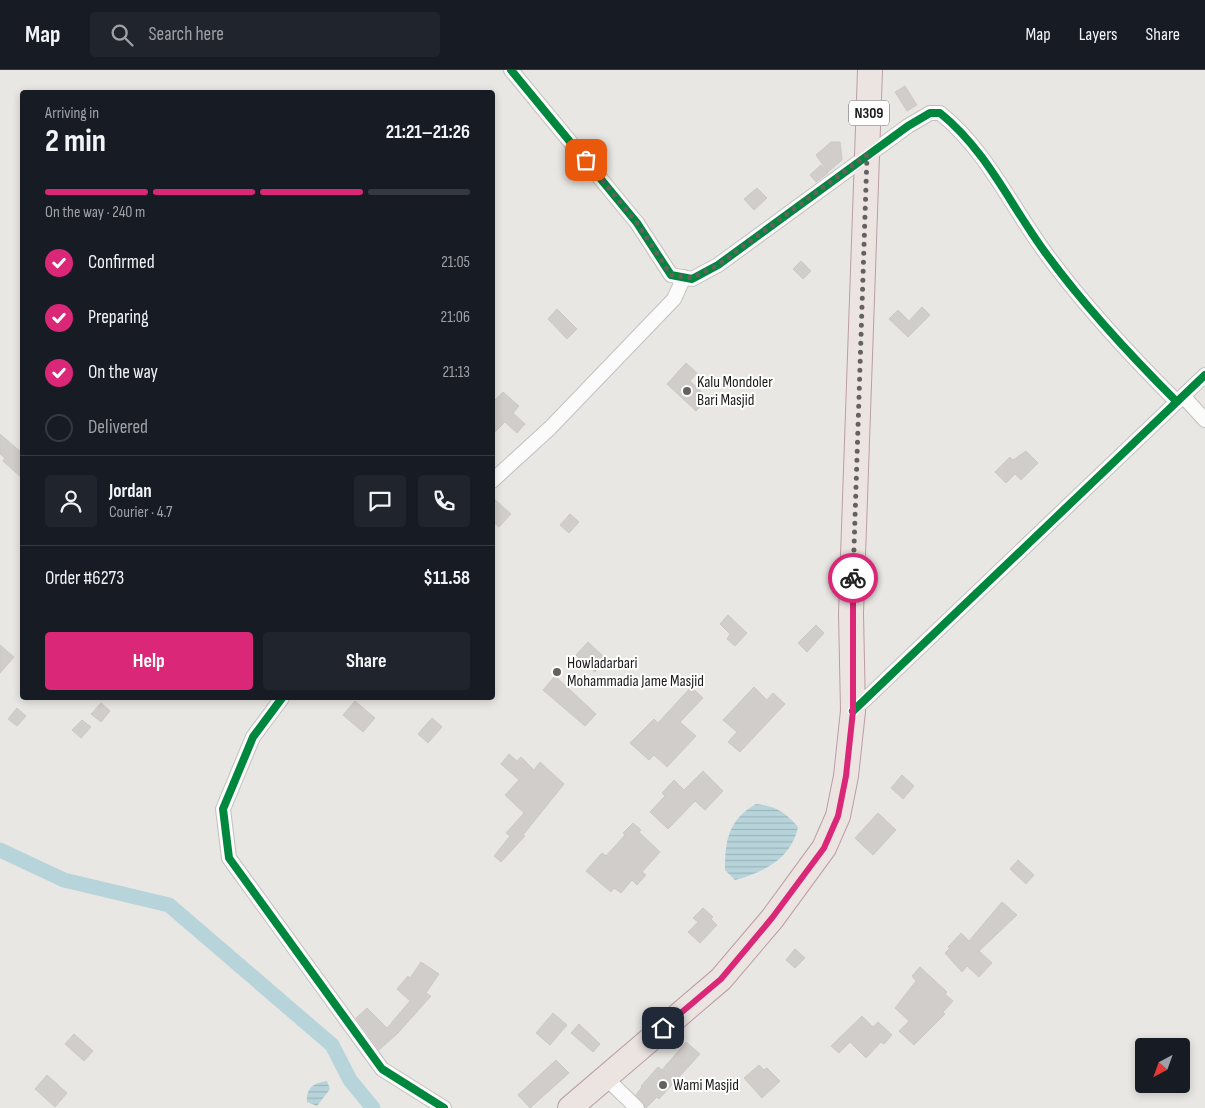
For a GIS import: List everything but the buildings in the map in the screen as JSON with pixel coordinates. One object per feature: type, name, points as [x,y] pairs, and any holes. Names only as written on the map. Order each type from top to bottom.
[{"type":"highway","name":"N309","points":[[570,1108],[721,979],[772,918],[824,848],[838,816],[846,776],[853,711],[851,613],[870,70]]},
{"type":"street","points":[[512,70],[637,223],[671,275],[692,278],[718,265],[867,155],[930,113],[940,113],[958,128],[990,167],[1031,233],[1066,280],[1138,363],[1205,420]]},
{"type":"street","points":[[495,478],[550,428],[674,300],[684,277]]},
{"type":"street","points":[[853,711],[1205,376]]},
{"type":"street","points":[[281,700],[253,737],[223,809],[229,858],[382,1069],[444,1108]]},
{"type":"street","points":[[606,1078],[637,1108]]},
{"type":"water","points":[[756,804],[769,806],[780,811],[798,827],[789,848],[783,856],[756,873],[735,880],[725,870],[727,841],[739,817]]},
{"type":"water","points":[[327,1081],[330,1089],[317,1106],[307,1102],[311,1087]]},
{"type":"waterway","points":[[0,850],[64,880],[169,905],[332,1045],[350,1080],[373,1108]]},
{"type":"cycle path","points":[[511,70],[637,223],[671,275],[692,279],[718,265],[908,126],[930,113],[940,113],[956,127],[983,159],[1042,248],[1073,289],[1124,347],[1177,402]]},
{"type":"cycle path","points":[[853,711],[1205,375]]},
{"type":"cycle path","points":[[281,700],[253,737],[223,809],[229,858],[382,1069],[444,1108]]},
{"type":"way so far","points":[[586,160],[637,223],[671,275],[692,278],[718,265],[867,155],[853,578]]},
{"type":"place","name":"Kalu Mondoler Bari Masjid","points":[[687,391]]},
{"type":"place","name":"Howladarbari Mohammadia Jame Masjid","points":[[557,672]]},
{"type":"place","name":"Wami Masjid","points":[[663,1085]]},
{"type":"route","points":[[663,1028],[721,979],[772,918],[824,848],[838,816],[846,776],[853,711],[851,613],[853,578]]}]
